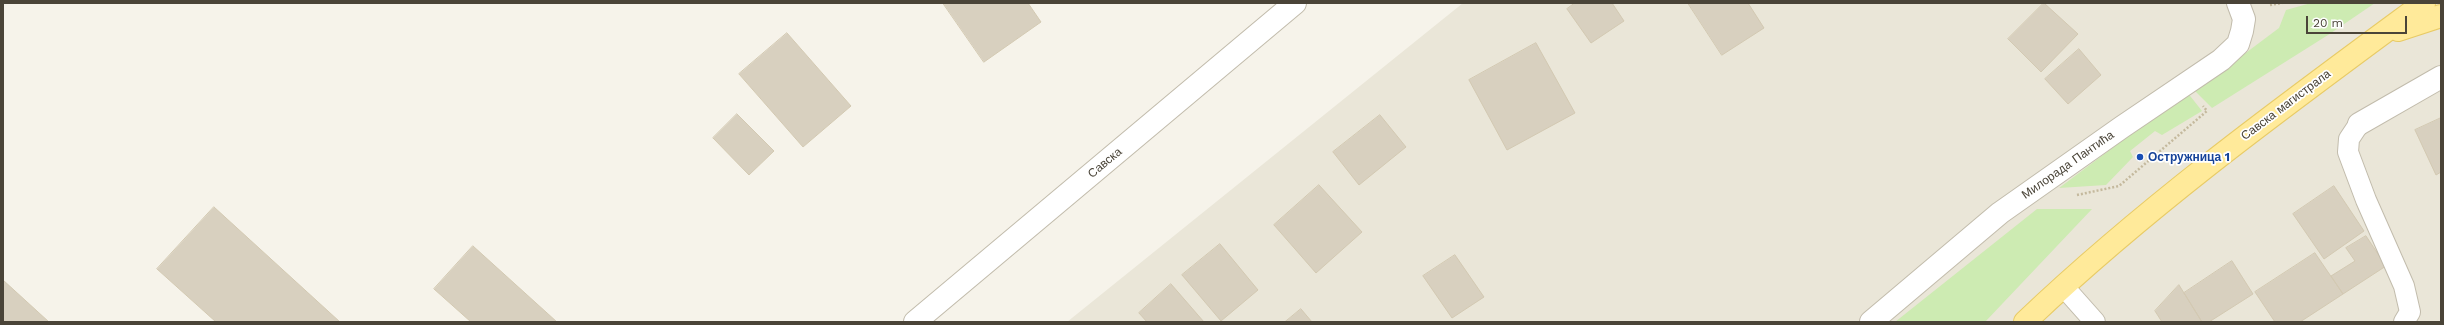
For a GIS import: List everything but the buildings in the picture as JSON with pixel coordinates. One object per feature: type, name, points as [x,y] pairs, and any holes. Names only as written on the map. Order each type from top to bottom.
[{"type":"main road","name":"Савска магистрала","points":[[2025,322],[2063,286],[2235,143],[2424,3]]},
{"type":"main road","points":[[2379,36],[2441,16]]},
{"type":"street","name":"Савска","points":[[915,322],[1295,3]]},
{"type":"street","name":"Милорада Пантића","points":[[1871,322],[2000,213],[2122,127],[2221,60],[2238,44],[2242,31],[2244,19],[2238,3]]},
{"type":"street","points":[[2359,124],[2441,77]]},
{"type":"lane","points":[[2359,124],[2350,139],[2348,152],[2366,200],[2404,286],[2410,312],[2404,322]]},
{"type":"lane","points":[[2063,286],[2096,322]]},
{"type":"path","points":[[2075,196],[2119,186],[2207,111],[2202,105]]},
{"type":"shaded area","points":[[1463,3],[2441,3],[2441,322],[1067,322]]},
{"type":"green space","points":[[2311,3],[2375,3],[2328,35],[2212,108],[2195,91],[2279,28],[2286,10]]},
{"type":"green space","points":[[2187,92],[2202,111],[2162,135],[2155,131],[2130,151],[2133,157],[2106,185],[2059,188]]},
{"type":"green space","points":[[2037,209],[2092,209],[1985,322],[1895,322]]},
{"type":"place","name":"Остружница 1","points":[[2140,157]]}]
